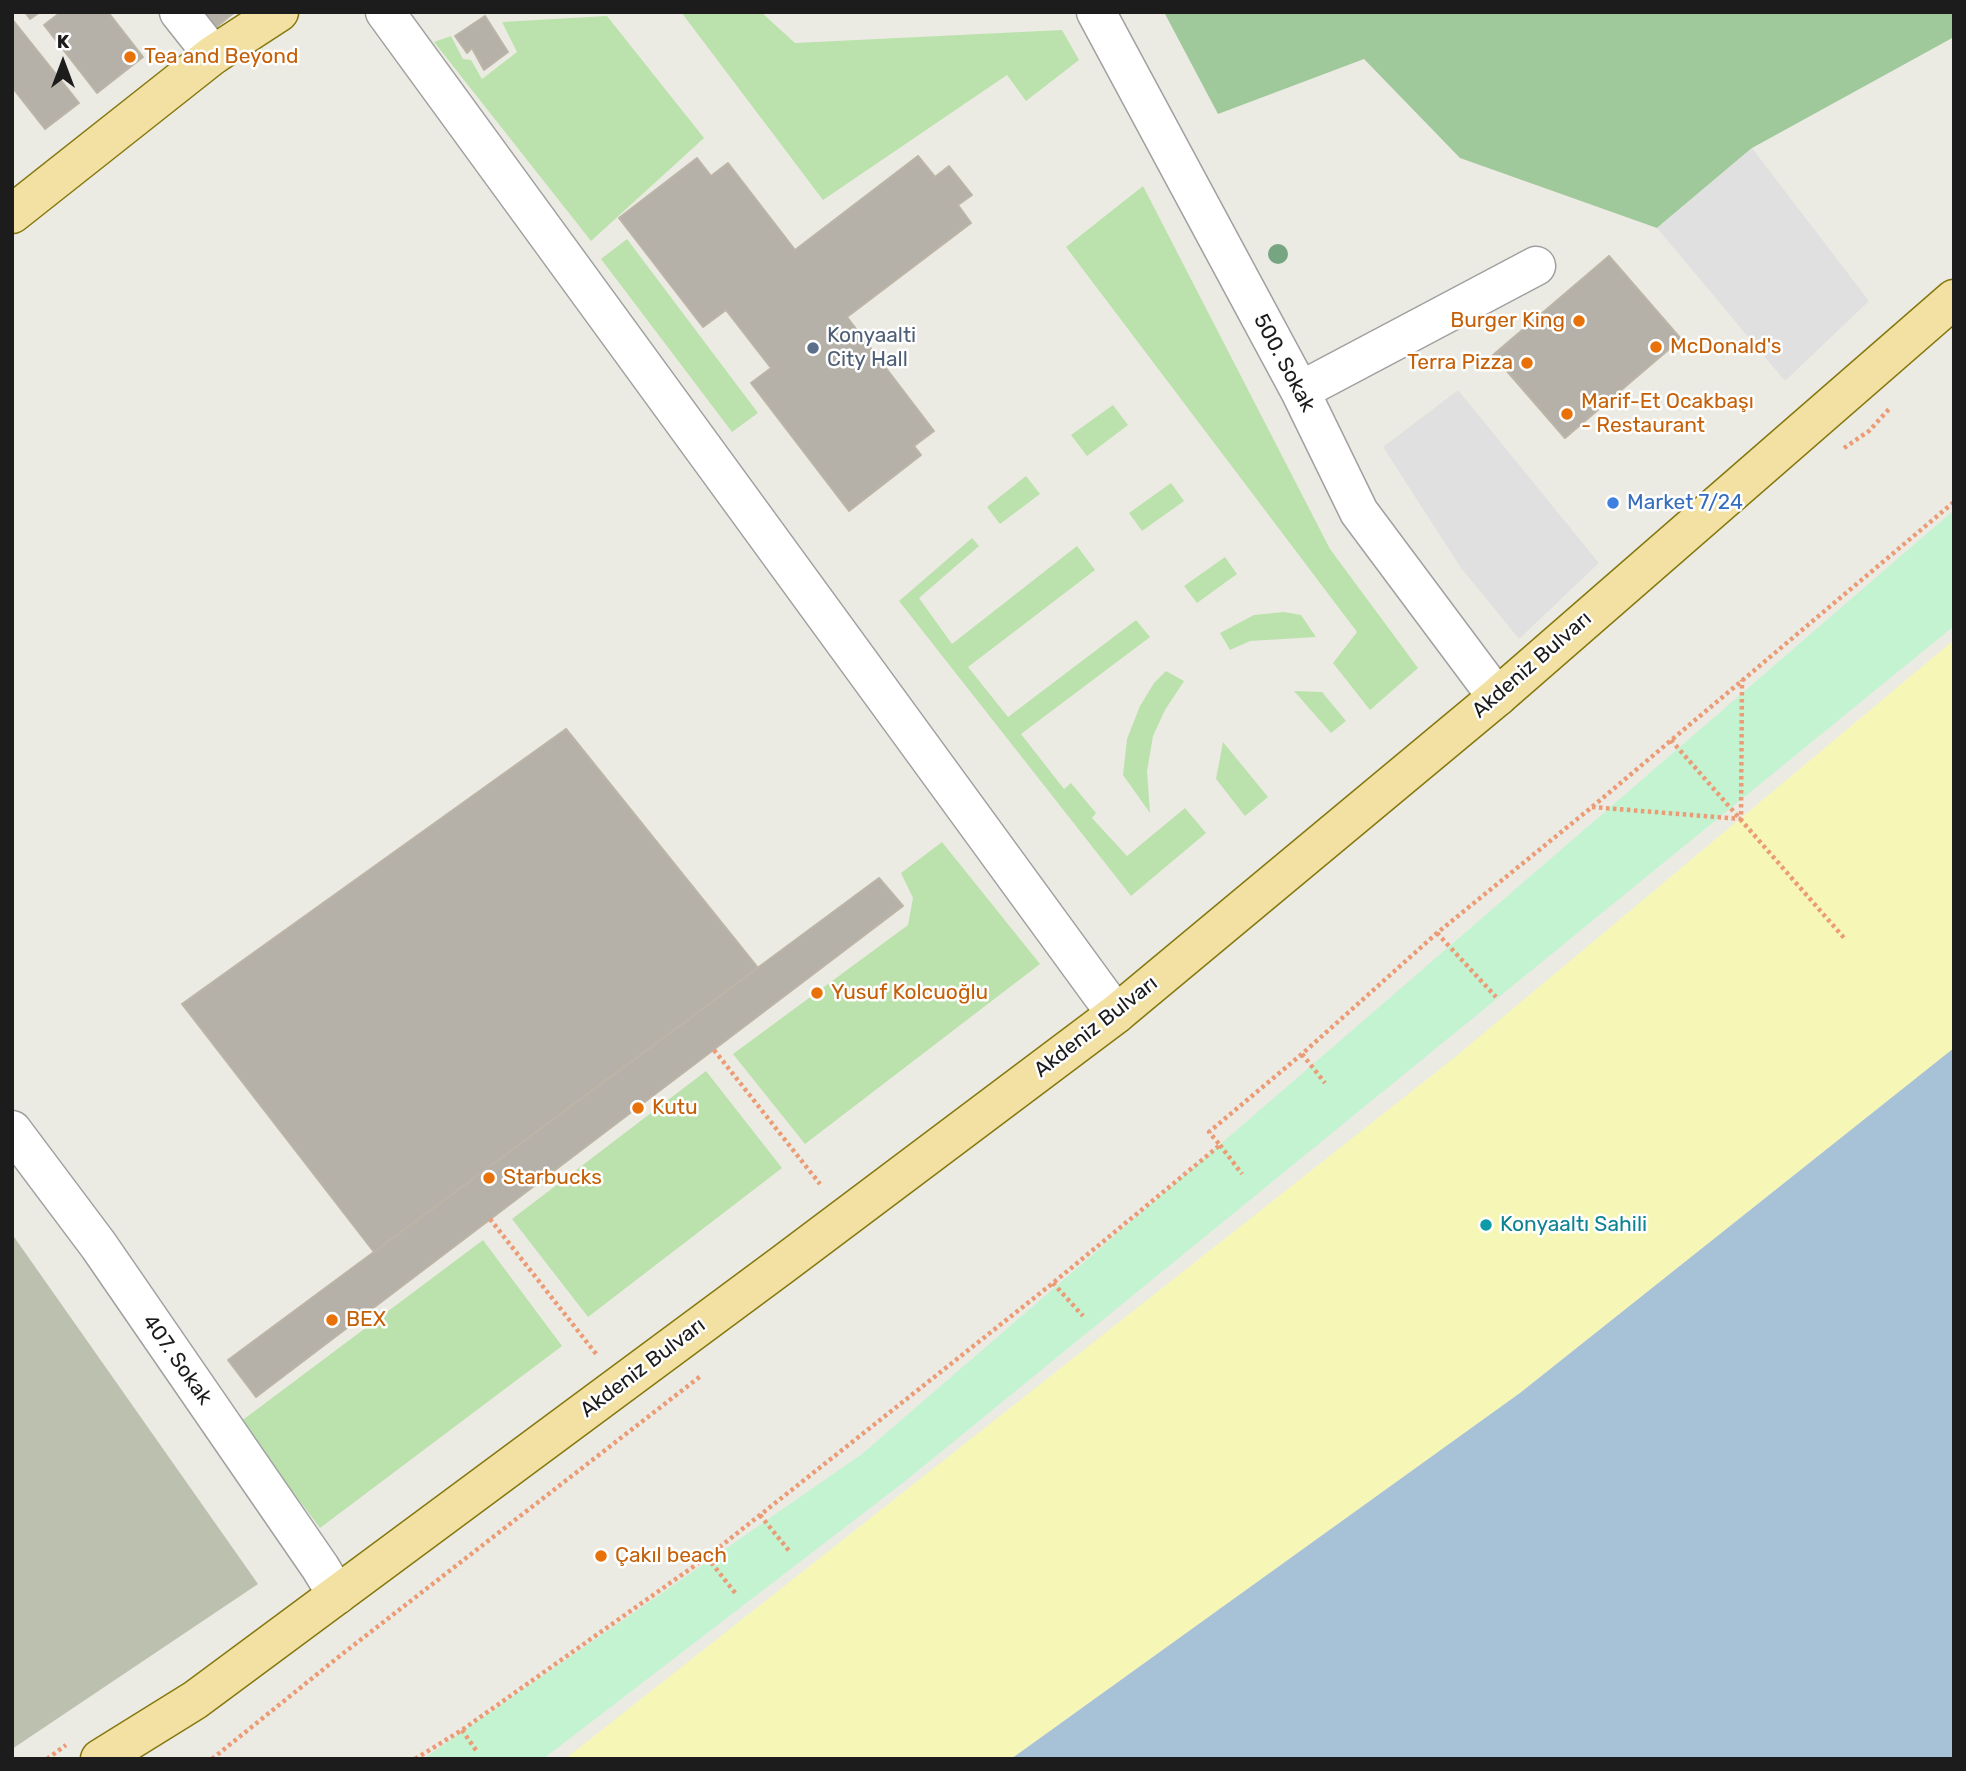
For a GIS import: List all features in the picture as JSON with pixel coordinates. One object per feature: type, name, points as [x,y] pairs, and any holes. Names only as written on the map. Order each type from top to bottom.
[{"type":"main road","points":[[12,214],[213,55],[279,12]]},
{"type":"main road","name":"Akdeniz Bulvarı","points":[[100,1759],[195,1700],[1116,1014],[1497,697],[1954,299]]},
{"type":"main road","name":"Akdeniz Bulvarı","points":[[138,1759],[195,1700]]},
{"type":"street","points":[[179,12],[213,55]]},
{"type":"street","points":[[385,12],[1116,1014]]},
{"type":"street","name":"500. Sokak","points":[[1096,12],[1300,391],[1359,512],[1497,697]]},
{"type":"street","points":[[1300,391],[1536,266]]},
{"type":"street","name":"407. Sokak","points":[[12,1130],[99,1246],[337,1595]]},
{"type":"path","points":[[1242,1174],[1209,1132],[1302,1054],[1437,933],[1954,502]]},
{"type":"path","points":[[1741,819],[1742,680]]},
{"type":"path","points":[[1671,740],[1845,939]]},
{"type":"path","points":[[1591,807],[1741,819]]},
{"type":"path","points":[[1437,933],[1496,997]]},
{"type":"path","points":[[714,1050],[820,1184]]},
{"type":"path","points":[[1302,1054],[1325,1083]]},
{"type":"path","points":[[415,1759],[462,1730],[707,1557],[1053,1283],[1220,1145]]},
{"type":"path","points":[[490,1219],[597,1355]]},
{"type":"path","points":[[1053,1283],[1083,1316]]},
{"type":"path","points":[[760,1515],[790,1552]]},
{"type":"path","points":[[707,1557],[736,1594]]},
{"type":"path","points":[[462,1730],[478,1753]]},
{"type":"shaded area","points":[[681,12],[761,12],[795,43],[1062,30],[1079,60],[1026,101],[1007,75],[823,200]]},
{"type":"shaded area","points":[[1164,12],[1954,12],[1954,37],[1752,148],[1657,228],[1460,158],[1364,59],[1218,114]]},
{"type":"shaded area","points":[[607,16],[704,138],[591,241],[434,42],[451,36],[463,59],[471,60],[482,79],[517,52],[502,22]]},
{"type":"shaded area","points":[[1752,148],[1869,301],[1785,381],[1657,228]]},
{"type":"shaded area","points":[[1143,186],[1330,549],[1418,668],[1370,710],[1333,663],[1357,632],[1066,247]]},
{"type":"shaded area","points":[[627,239],[758,413],[732,432],[601,259]]},
{"type":"shaded area","points":[[1458,390],[1599,563],[1519,639],[1461,568],[1383,447]]},
{"type":"shaded area","points":[[1113,405],[1128,425],[1087,456],[1071,435]]},
{"type":"shaded area","points":[[1026,476],[1040,494],[1000,524],[987,507]]},
{"type":"shaded area","points":[[1171,483],[1184,501],[1142,531],[1129,513]]},
{"type":"shaded area","points":[[1954,510],[1954,626],[904,1482],[543,1759],[423,1759],[862,1454]]},
{"type":"shaded area","points":[[972,538],[979,546],[919,598],[952,644],[1077,546],[1095,570],[968,667],[1008,717],[1136,620],[1150,637],[1021,734],[1064,789],[1071,783],[1096,813],[1092,818],[1127,856],[1185,808],[1206,833],[1131,896],[899,601]]},
{"type":"shaded area","points":[[1225,557],[1237,574],[1197,603],[1184,586]]},
{"type":"shaded area","points":[[1284,612],[1301,615],[1316,637],[1250,641],[1230,650],[1220,633],[1254,615]]},
{"type":"shaded area","points":[[1166,671],[1184,681],[1165,710],[1153,736],[1147,771],[1150,813],[1123,775],[1127,739],[1140,706],[1154,683]]},
{"type":"shaded area","points":[[1294,691],[1322,692],[1346,721],[1331,733]]},
{"type":"shaded area","points":[[1223,742],[1268,797],[1245,816],[1216,779]]},
{"type":"shaded area","points":[[942,842],[1040,964],[805,1144],[733,1054],[908,925],[913,898],[901,873]]},
{"type":"shaded area","points":[[706,1071],[782,1168],[588,1317],[512,1219]]},
{"type":"shaded area","points":[[12,1234],[258,1584],[12,1749]]},
{"type":"shaded area","points":[[483,1240],[562,1346],[320,1528],[240,1422]]},
{"type":"sand","name":"Konyaaltı Sahili","points":[[1954,640],[1954,1048],[1520,1393],[1011,1759],[565,1759],[1454,1058]]},
{"type":"water","points":[[1954,1048],[1954,1759],[1011,1759],[1520,1393]]},
{"type":"building","points":[[25,12],[40,12],[30,19]]},
{"type":"building","points":[[61,12],[108,12],[143,57],[97,93],[44,25]]},
{"type":"building","points":[[204,12],[235,12],[215,28]]},
{"type":"building","points":[[485,16],[508,52],[484,70],[472,48],[467,53],[455,36]]},
{"type":"building","points":[[12,19],[79,103],[45,129],[12,87]]},
{"type":"building","name":"Konyaalti City Hall","points":[[918,156],[935,177],[949,166],[972,195],[958,205],[971,223],[847,317],[934,431],[914,446],[921,455],[849,511],[751,383],[771,368],[726,310],[703,327],[619,218],[697,158],[711,176],[728,163],[795,250]]},
{"type":"building","points":[[1609,256],[1681,339],[1565,438],[1493,355]]},
{"type":"building","points":[[566,729],[758,968],[374,1252],[182,1004]]},
{"type":"building","points":[[879,878],[903,906],[256,1397],[228,1360]]},
{"type":"place","name":"Tea and Beyond","points":[[130,57]]},
{"type":"place","name":"Burger King","points":[[1579,321]]},
{"type":"place","name":"McDonald's","points":[[1656,347]]},
{"type":"place","name":"Konyaalti City Hall","points":[[813,348]]},
{"type":"place","name":"Terra Pizza","points":[[1527,363]]},
{"type":"place","name":"Marif-Et Ocakbaşı - Restaurant","points":[[1567,414]]},
{"type":"place","name":"Market 7/24","points":[[1613,503]]},
{"type":"place","name":"Yusuf Kolcuoğlu","points":[[817,993]]},
{"type":"place","name":"Kutu","points":[[638,1108]]},
{"type":"place","name":"Starbucks","points":[[489,1178]]},
{"type":"place","name":"Konyaaltı Sahili","points":[[1486,1225]]},
{"type":"place","name":"BEX","points":[[332,1320]]},
{"type":"place","name":"Çakıl beach","points":[[601,1556]]}]
